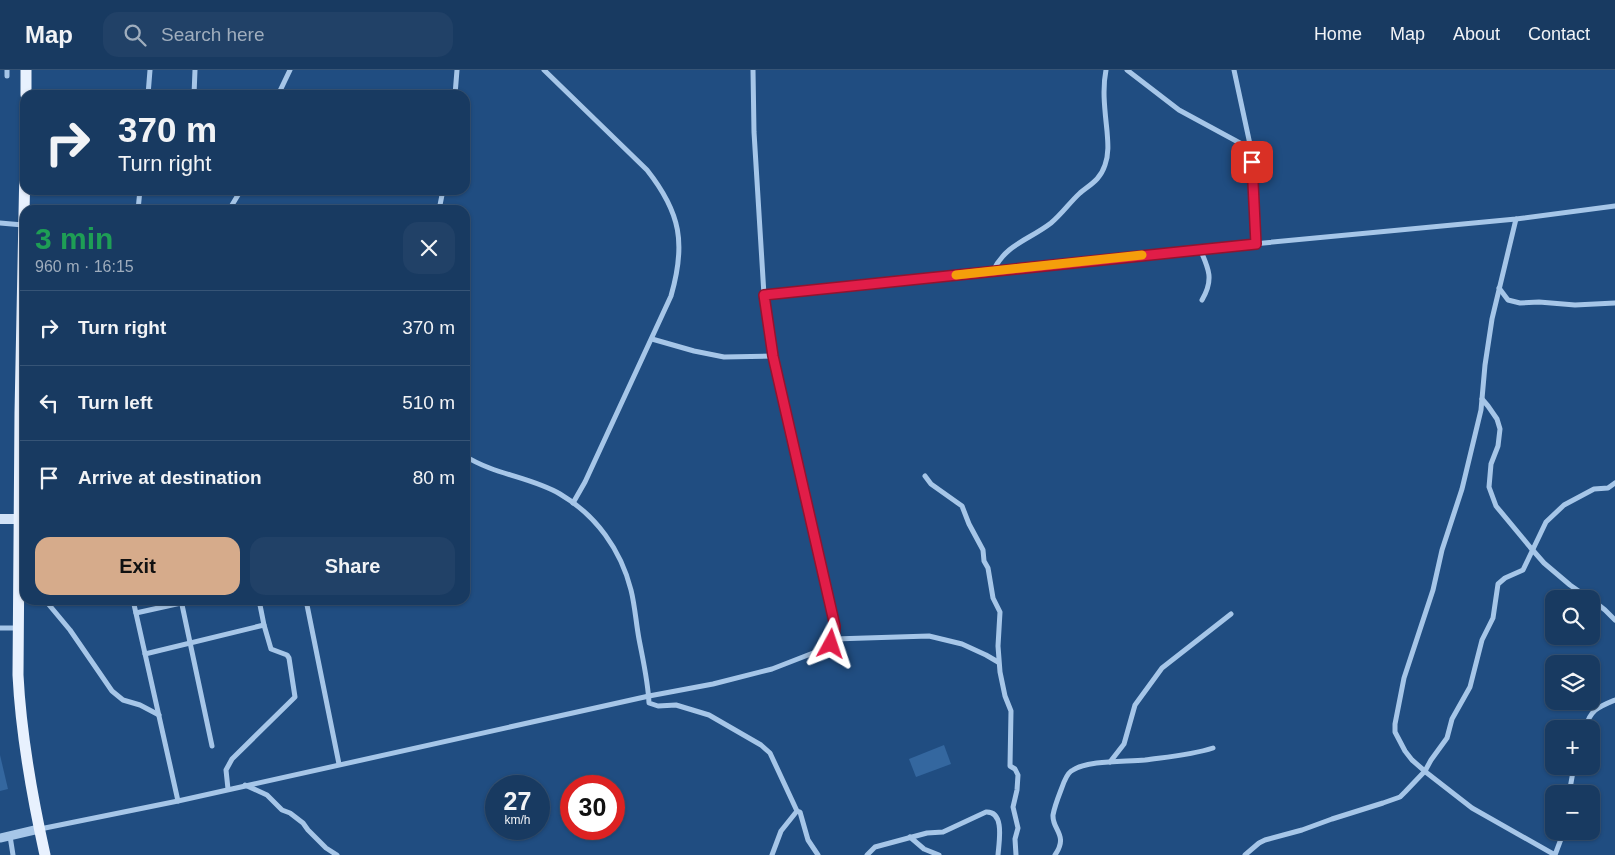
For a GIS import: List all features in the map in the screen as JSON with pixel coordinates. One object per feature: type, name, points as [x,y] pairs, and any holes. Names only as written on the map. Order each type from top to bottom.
[{"type":"main road","points":[[26,70],[26,90]]},
{"type":"main road","points":[[0,519],[20,519]]},
{"type":"main road","points":[[20,563],[17,628],[19,704],[31,786],[45,855]]},
{"type":"street","points":[[148,90],[150,70]]},
{"type":"street","points":[[194,90],[195,70]]},
{"type":"street","points":[[280,90],[290,70]]},
{"type":"street","points":[[455,90],[457,70]]},
{"type":"street","points":[[544,70],[647,170],[661,187],[671,206],[678,227],[680,249],[677,275],[671,296],[585,482],[573,503]]},
{"type":"street","points":[[13,855],[5,837],[649,696],[713,684],[772,669],[826,648],[834,639],[835,626],[773,356],[764,295],[754,132],[753,70]]},
{"type":"street","points":[[993,271],[1007,251],[1052,222],[1080,193],[1095,182],[1102,173],[1108,152],[1104,92],[1106,70]]},
{"type":"street","points":[[1127,70],[1179,110],[1251,149]]},
{"type":"street","points":[[1234,70],[1251,149],[1254,175],[1256,244]]},
{"type":"street","points":[[764,295],[1200,249],[1516,219],[1615,206]]},
{"type":"street","points":[[1516,219],[1499,288],[1486,356],[1481,410],[1462,489],[1404,678],[1395,732],[1412,760],[1472,808],[1555,855],[1561,840]]},
{"type":"street","points":[[0,223],[20,225]]},
{"type":"street","points":[[1200,249],[1209,271],[1210,281],[1202,300]]},
{"type":"street","points":[[1499,288],[1508,300],[1520,304],[1540,302],[1575,305],[1615,303]]},
{"type":"street","points":[[652,339],[724,357],[773,356]]},
{"type":"street","points":[[1482,399],[1497,419],[1500,430],[1498,446],[1491,464],[1489,487],[1496,506],[1544,563],[1578,590]]},
{"type":"street","points":[[470,459],[479,464],[546,488],[573,503],[590,516],[616,550],[625,570],[631,590],[649,703],[658,706],[676,705],[709,715],[761,745],[770,753],[797,811],[800,812],[808,840],[818,855]]},
{"type":"street","points":[[925,476],[931,484],[962,506],[982,550],[988,568],[993,598],[1000,612],[998,662],[1001,680],[1011,711],[1012,740],[1010,765],[1018,775],[1018,790],[1013,807],[1018,832],[1015,839],[1016,855]]},
{"type":"street","points":[[1245,855],[1265,840],[1302,830],[1400,797],[1426,772],[1431,760],[1447,738],[1452,719],[1470,687],[1482,640],[1493,618],[1498,584],[1505,578],[1523,570],[1546,522],[1564,505],[1594,489],[1608,488],[1615,483]]},
{"type":"street","points":[[49,605],[70,630],[112,691],[124,700],[140,705],[159,715]]},
{"type":"street","points":[[135,605],[178,800]]},
{"type":"street","points":[[136,613],[166,605]]},
{"type":"street","points":[[182,605],[212,746]]},
{"type":"street","points":[[228,789],[226,770],[232,759],[295,696],[289,658],[287,655],[271,649],[260,605]]},
{"type":"street","points":[[307,605],[340,764]]},
{"type":"street","points":[[1600,606],[1615,620]]},
{"type":"street","points":[[1110,762],[1124,744],[1135,705],[1162,668],[1231,614]]},
{"type":"street","points":[[145,654],[264,626]]},
{"type":"street","points":[[0,628],[17,628]]},
{"type":"street","points":[[834,639],[929,636],[962,644],[998,662]]},
{"type":"street","points":[[1588,720],[1598,707],[1615,700]]},
{"type":"street","points":[[1055,855],[1061,841],[1060,832],[1055,823],[1056,802],[1066,777],[1074,769],[1082,766],[1152,759],[1213,748]]},
{"type":"street","points":[[245,785],[267,795],[282,810],[290,813],[303,823],[326,848],[337,855]]},
{"type":"street","points":[[772,855],[781,831],[797,811]]},
{"type":"street","points":[[867,855],[875,847],[927,833],[943,832],[986,812],[996,814],[997,817],[999,835],[998,855]]},
{"type":"street","points":[[910,837],[924,849],[939,855]]},
{"type":"shaded area","points":[[944,745],[951,764],[916,777],[909,759]]},
{"type":"shaded area","points":[[0,755],[8,789],[0,791]]},
{"type":"slow traffic","points":[[956,275],[1142,255]]},
{"type":"route","points":[[831,644],[836,632],[835,626],[773,356],[764,295],[1256,244],[1252,162]]}]
